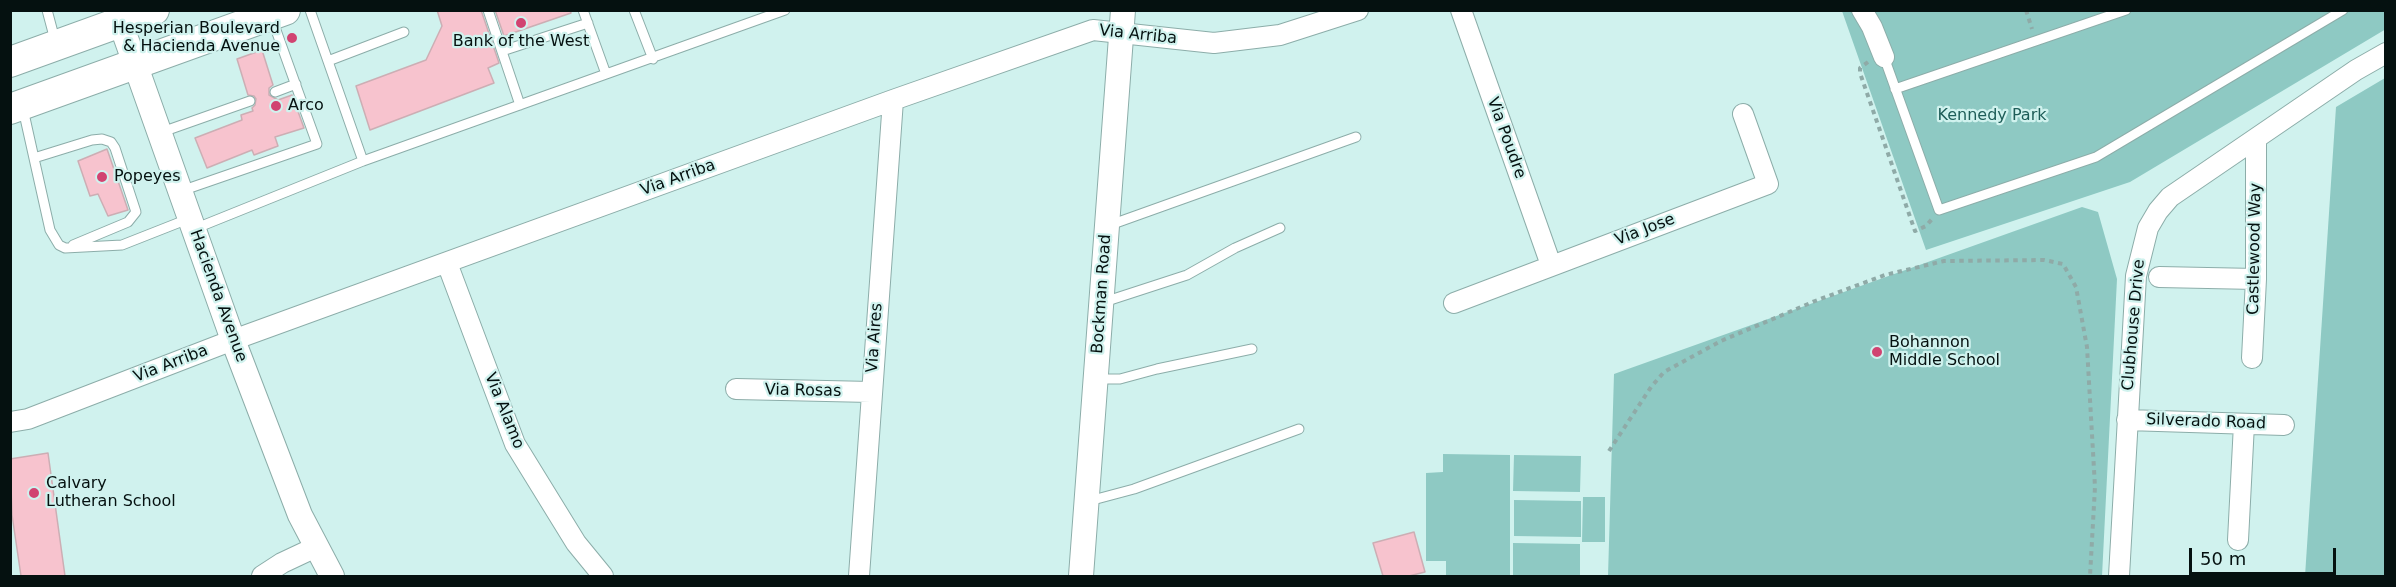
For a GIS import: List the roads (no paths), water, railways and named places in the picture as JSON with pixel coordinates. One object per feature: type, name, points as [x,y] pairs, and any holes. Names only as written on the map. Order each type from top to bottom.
[{"type":"main road","points":[[10,62],[57,45],[118,17],[154,10]]},
{"type":"main road","points":[[16,107],[278,13]]},
{"type":"street","name":"Via Arriba","points":[[10,422],[28,418],[233,340],[1092,30],[1122,22],[1214,43],[1280,35],[1358,10]]},
{"type":"street","name":"Via Poudre","points":[[1461,10],[1551,265]]},
{"type":"street","points":[[1862,10],[1872,27],[1879,58]]},
{"type":"street","name":"Hacienda Avenue","points":[[118,17],[233,340],[300,515],[332,576]]},
{"type":"street","name":"Bockman Road","points":[[1081,576],[1122,22]]},
{"type":"street","name":"Clubhouse Drive","points":[[2120,576],[2136,276],[2148,228],[2170,197],[2356,70],[2385,54]]},
{"type":"street","name":"Via Aires","points":[[859,576],[893,100]]},
{"type":"street","name":"Via Jose","points":[[1454,303],[1768,184],[1743,114]]},
{"type":"street","name":"Castlewood Way","points":[[2252,358],[2256,279],[2256,140]]},
{"type":"street","name":"Via Alamo","points":[[447,263],[515,444],[576,543],[603,576]]},
{"type":"street","points":[[2159,277],[2256,279]]},
{"type":"street","name":"Via Rosas","points":[[736,389],[871,392]]},
{"type":"street","name":"Silverado Road","points":[[2127,420],[2284,425]]},
{"type":"street","points":[[2238,540],[2244,424]]},
{"type":"street","points":[[262,576],[282,563],[316,547]]},
{"type":"lane","points":[[46,10],[57,45]]},
{"type":"lane","points":[[310,10],[363,161]]},
{"type":"lane","points":[[488,10],[520,105]]},
{"type":"lane","points":[[583,10],[606,74]]},
{"type":"lane","points":[[634,10],[653,59]]},
{"type":"lane","points":[[16,107],[34,158],[54,240],[65,248],[122,245],[192,224],[785,10]]},
{"type":"lane","points":[[1895,89],[2126,10]]},
{"type":"lane","points":[[1879,58],[1895,89],[1939,210],[2096,158],[2343,10]]},
{"type":"lane","points":[[181,191],[317,144],[296,84],[278,13]]},
{"type":"lane","points":[[502,51],[588,23]]},
{"type":"lane","points":[[328,61],[405,32]]},
{"type":"lane","points":[[275,92],[296,84]]},
{"type":"lane","points":[[159,133],[250,101]]},
{"type":"lane","points":[[1107,225],[1356,137]]},
{"type":"lane","points":[[34,158],[92,140],[102,139],[111,142],[135,204],[136,212],[128,222],[65,248]]},
{"type":"lane","points":[[1101,303],[1187,276],[1235,248],[1280,228]]},
{"type":"lane","points":[[1096,379],[1120,379],[1157,369],[1252,350]]},
{"type":"lane","points":[[1087,502],[1134,489],[1299,429]]},
{"type":"place","name":"Bank of the West","points":[[521,23]]},
{"type":"place","name":"Hesperian Boulevard & Hacienda Avenue","points":[[292,38]]},
{"type":"place","name":"Arco","points":[[276,106]]},
{"type":"place","name":"Popeyes","points":[[102,177]]},
{"type":"place","name":"Bohannon Middle School","points":[[1877,352]]},
{"type":"place","name":"Calvary Lutheran School","points":[[34,493]]},
{"type":"park label","name":"Kennedy Park","points":[[1992,116]]}]
